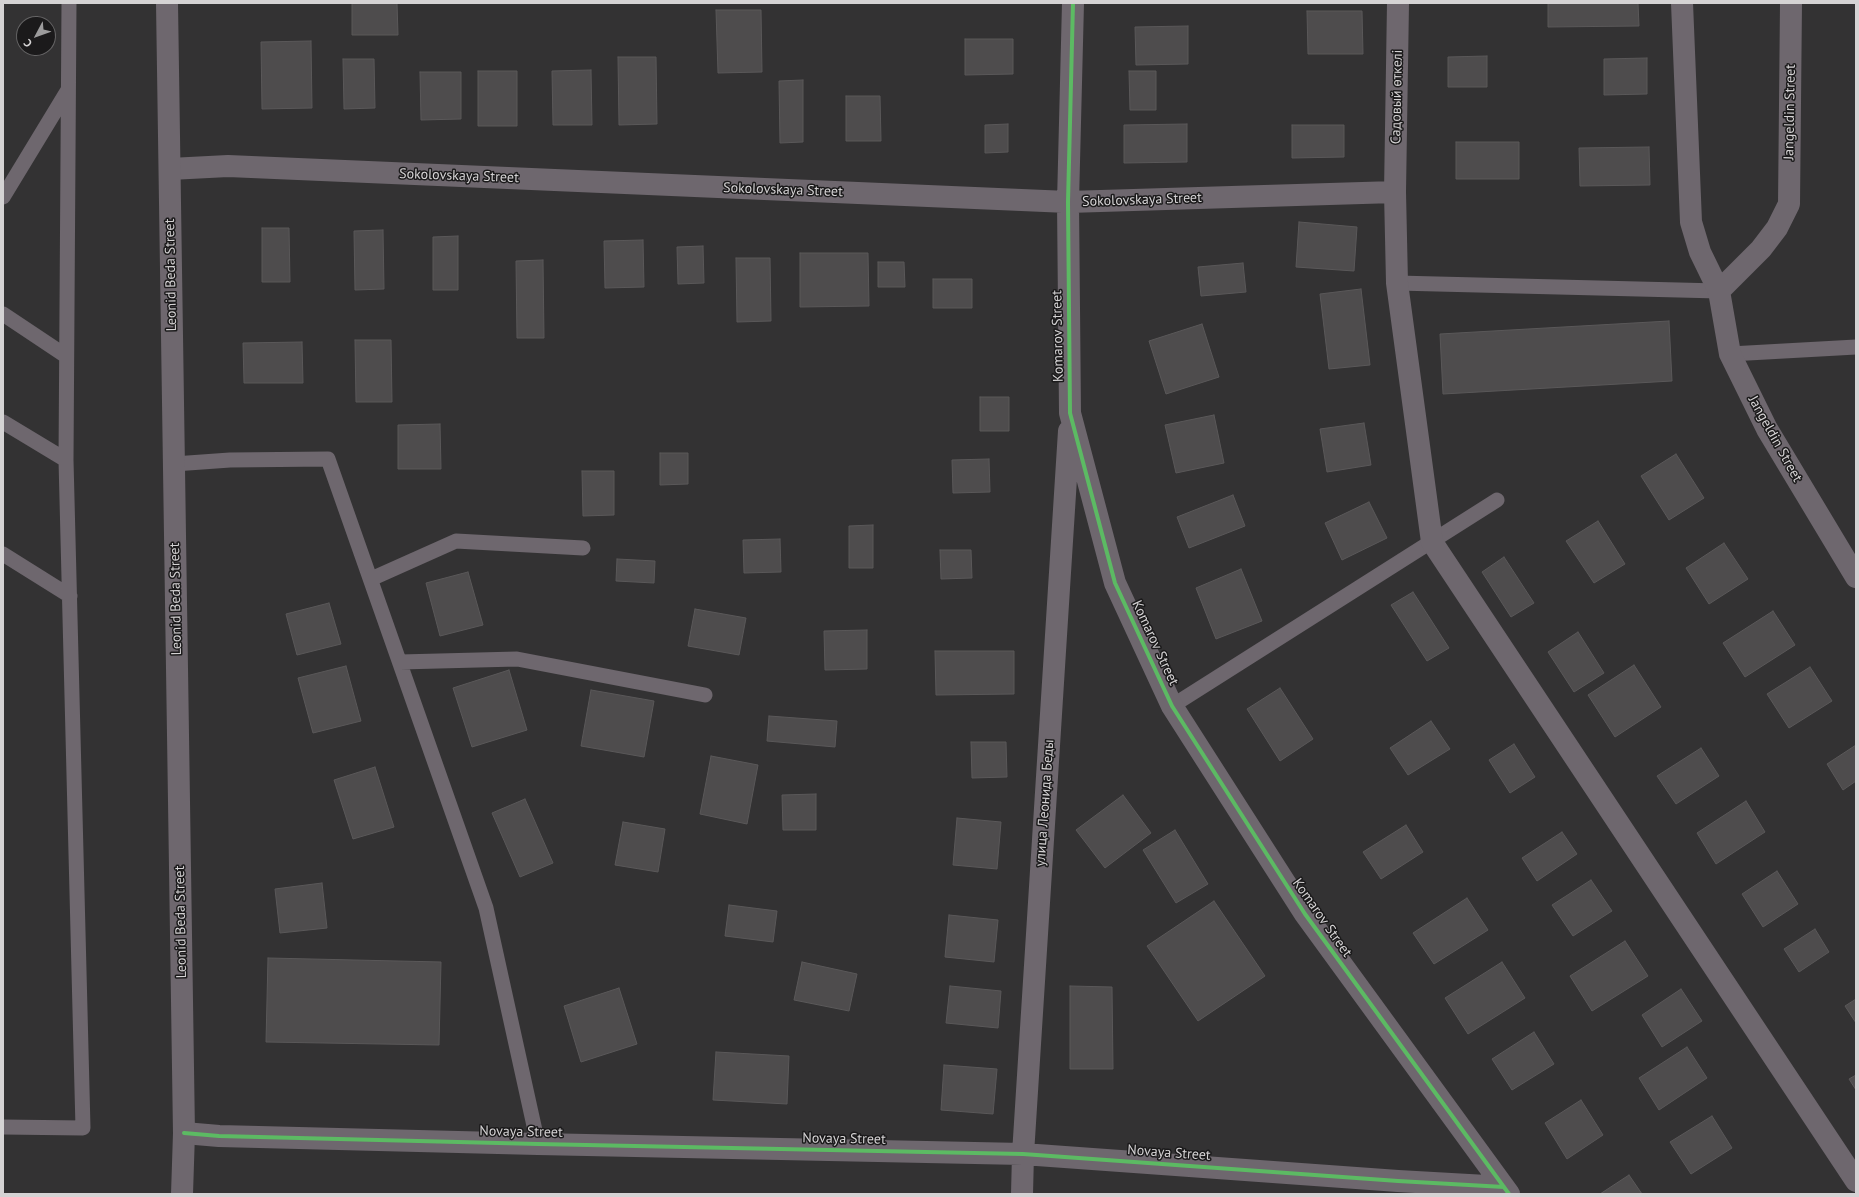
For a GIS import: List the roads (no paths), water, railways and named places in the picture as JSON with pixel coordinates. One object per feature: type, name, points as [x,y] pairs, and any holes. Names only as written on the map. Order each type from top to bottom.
[{"type":"street","name":"Leonid Beda Street","points":[[167,3],[184,1133],[182,1194]]},
{"type":"street","name":"Komarov Street","points":[[1073,3],[1068,202],[1070,413],[1115,582],[1172,706],[1305,914],[1506,1190]]},
{"type":"street","name":"Садовый өткелі","points":[[1398,3],[1396,192],[1397,283],[1432,542]]},
{"type":"street","name":"Jangeldin Street","points":[[1682,3],[1691,222],[1700,252],[1719,291],[1730,354],[1768,429],[1856,576]]},
{"type":"street","name":"Jangeldin Street","points":[[1719,291],[1761,249],[1777,228],[1789,204],[1791,3]]},
{"type":"street","name":"Sokolovskaya Street","points":[[170,169],[228,166],[1068,202],[1396,192]]},
{"type":"street","name":"улица Леонида Беды","points":[[1022,1194],[1023,1154],[1070,413]]},
{"type":"street","points":[[1432,542],[1856,1180]]},
{"type":"street","name":"Novaya Street","points":[[184,1133],[219,1136],[538,1144],[1023,1154],[1398,1188],[1506,1190]]},
{"type":"lane","points":[[3,1127],[83,1128],[66,460],[69,3]]},
{"type":"lane","points":[[3,197],[68,90]]},
{"type":"lane","points":[[1397,283],[1719,291]]},
{"type":"lane","points":[[3,314],[66,356]]},
{"type":"lane","points":[[1730,354],[1856,347]]},
{"type":"lane","points":[[3,422],[66,460]]},
{"type":"lane","points":[[174,464],[230,460],[328,459],[486,908],[538,1144]]},
{"type":"lane","points":[[1172,706],[1497,500]]},
{"type":"lane","points":[[371,579],[456,541],[583,548]]},
{"type":"lane","points":[[3,554],[70,596]]},
{"type":"lane","points":[[400,662],[517,659],[705,695]]}]
